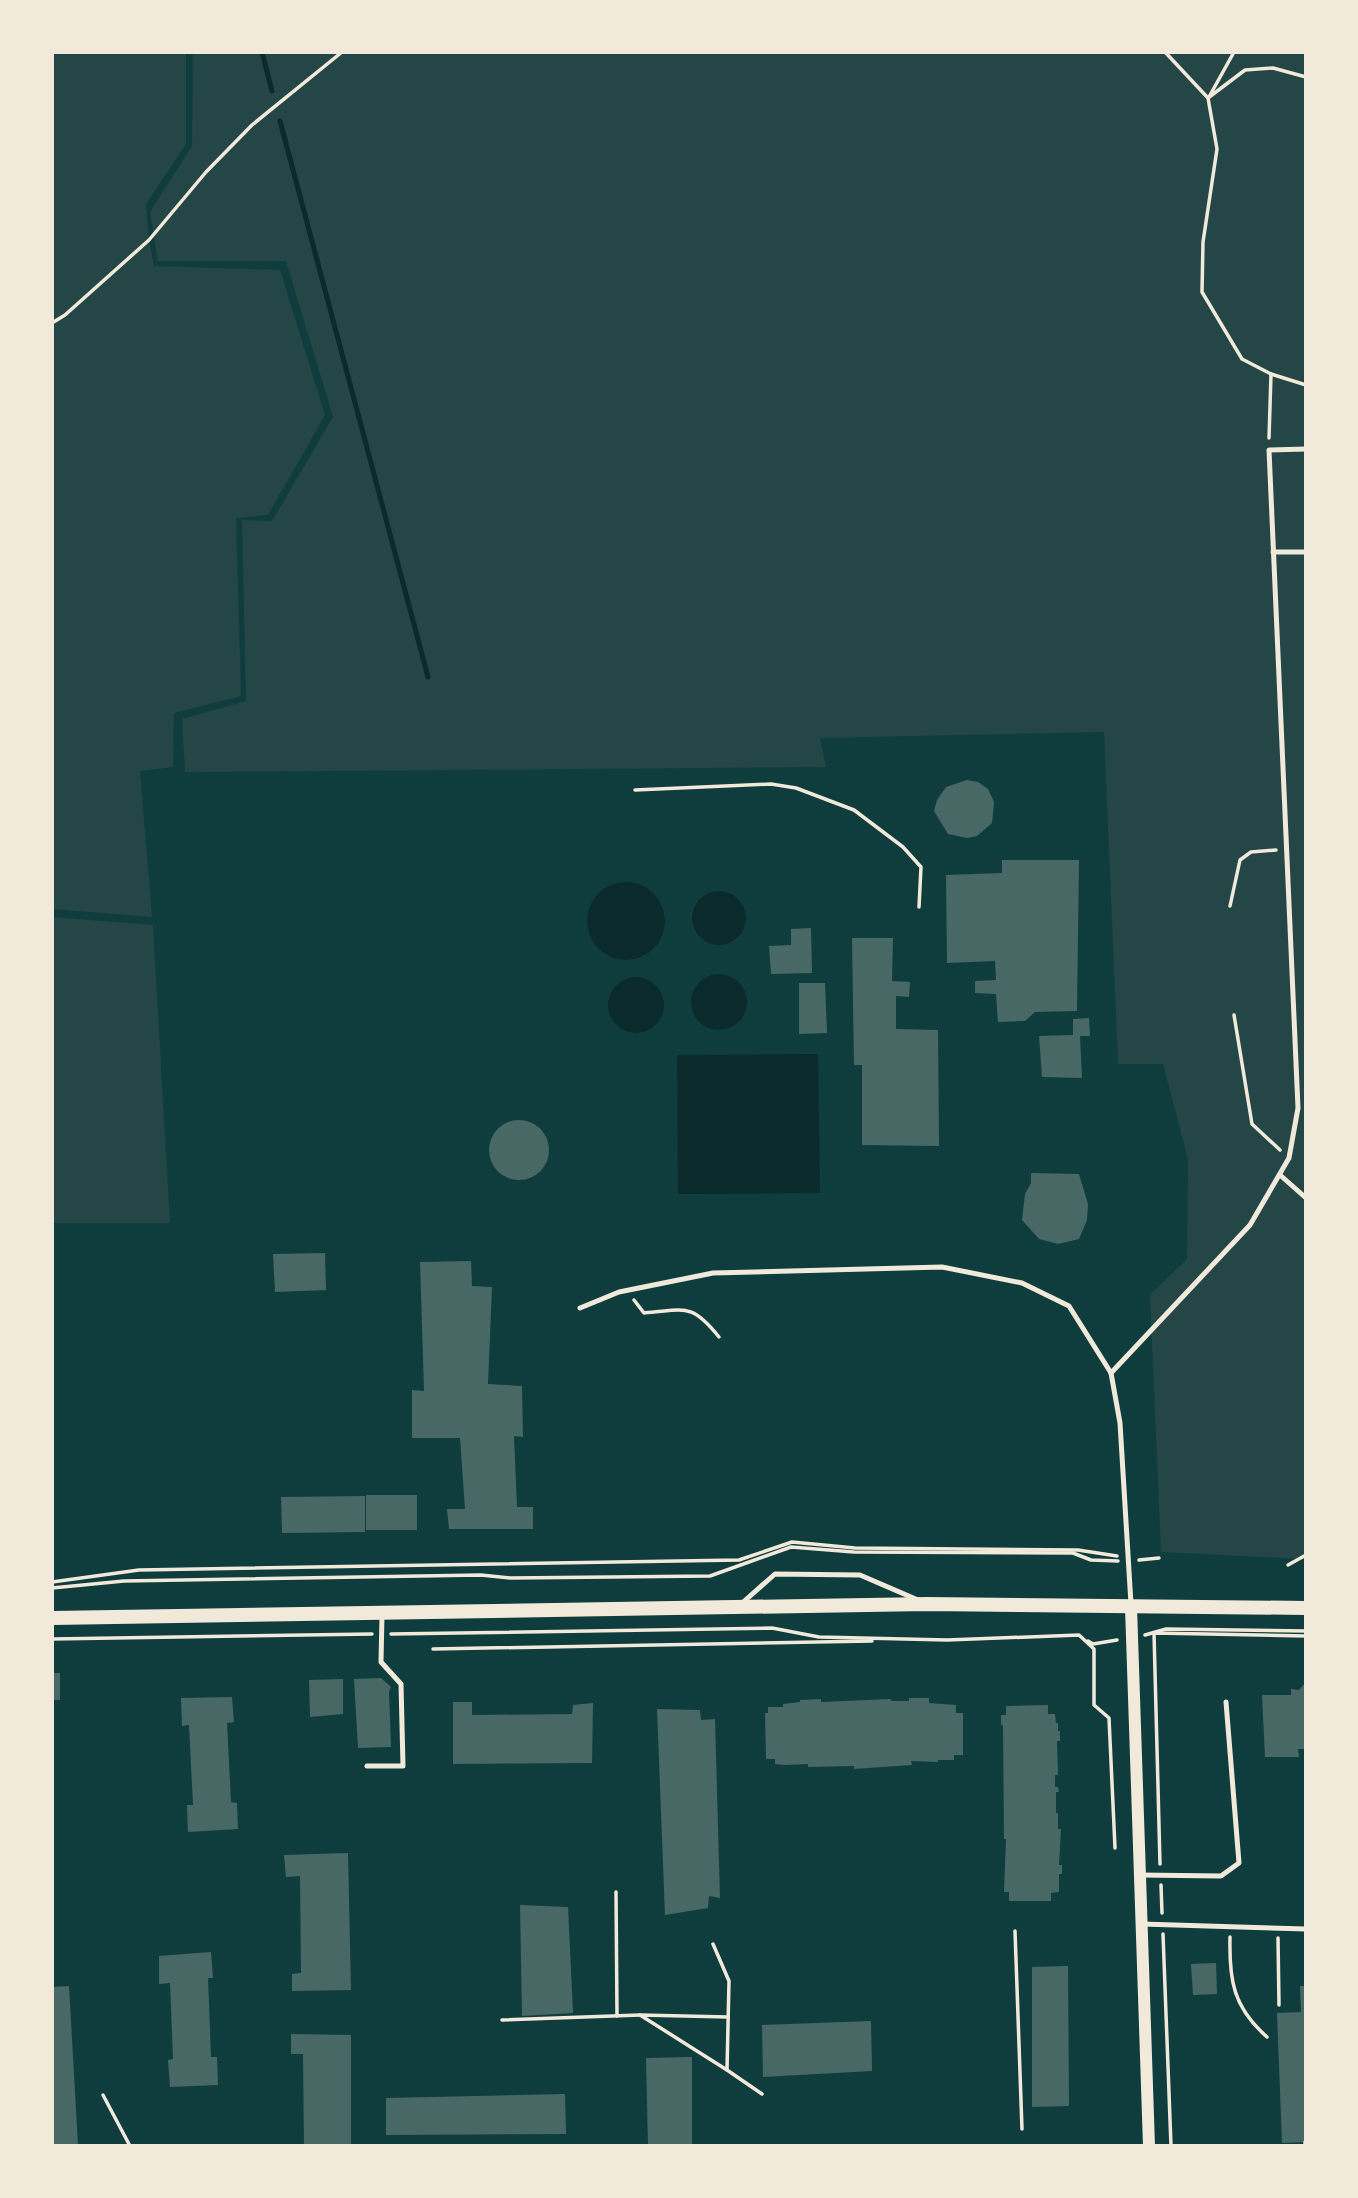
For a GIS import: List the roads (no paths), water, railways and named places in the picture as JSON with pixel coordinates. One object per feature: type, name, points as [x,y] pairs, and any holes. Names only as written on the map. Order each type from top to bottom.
[{"type":"main road","points":[[52,1618],[927,1604],[1306,1608]]},
{"type":"street","points":[[1132,1607],[1149,2146]]},
{"type":"lane","points":[[1111,1373],[1251,1226],[1289,1158],[1298,1108],[1269,450],[1306,449]]},
{"type":"lane","points":[[1273,552],[1306,552]]},
{"type":"lane","points":[[1280,1175],[1306,1198]]},
{"type":"lane","points":[[580,1308],[626,1290],[713,1273],[942,1267],[1022,1283],[1069,1306],[1111,1373],[1120,1423],[1132,1607]]},
{"type":"lane","points":[[738,1606],[775,1574],[860,1575],[927,1604]]},
{"type":"lane","points":[[367,1766],[403,1766],[401,1684],[380,1662],[382,1612]]},
{"type":"lane","points":[[1140,1875],[1221,1876],[1239,1863],[1226,1702]]},
{"type":"lane","points":[[1142,1924],[1306,1929]]},
{"type":"waterway","points":[[262,52],[272,91]]},
{"type":"waterway","points":[[280,121],[428,677]]}]
